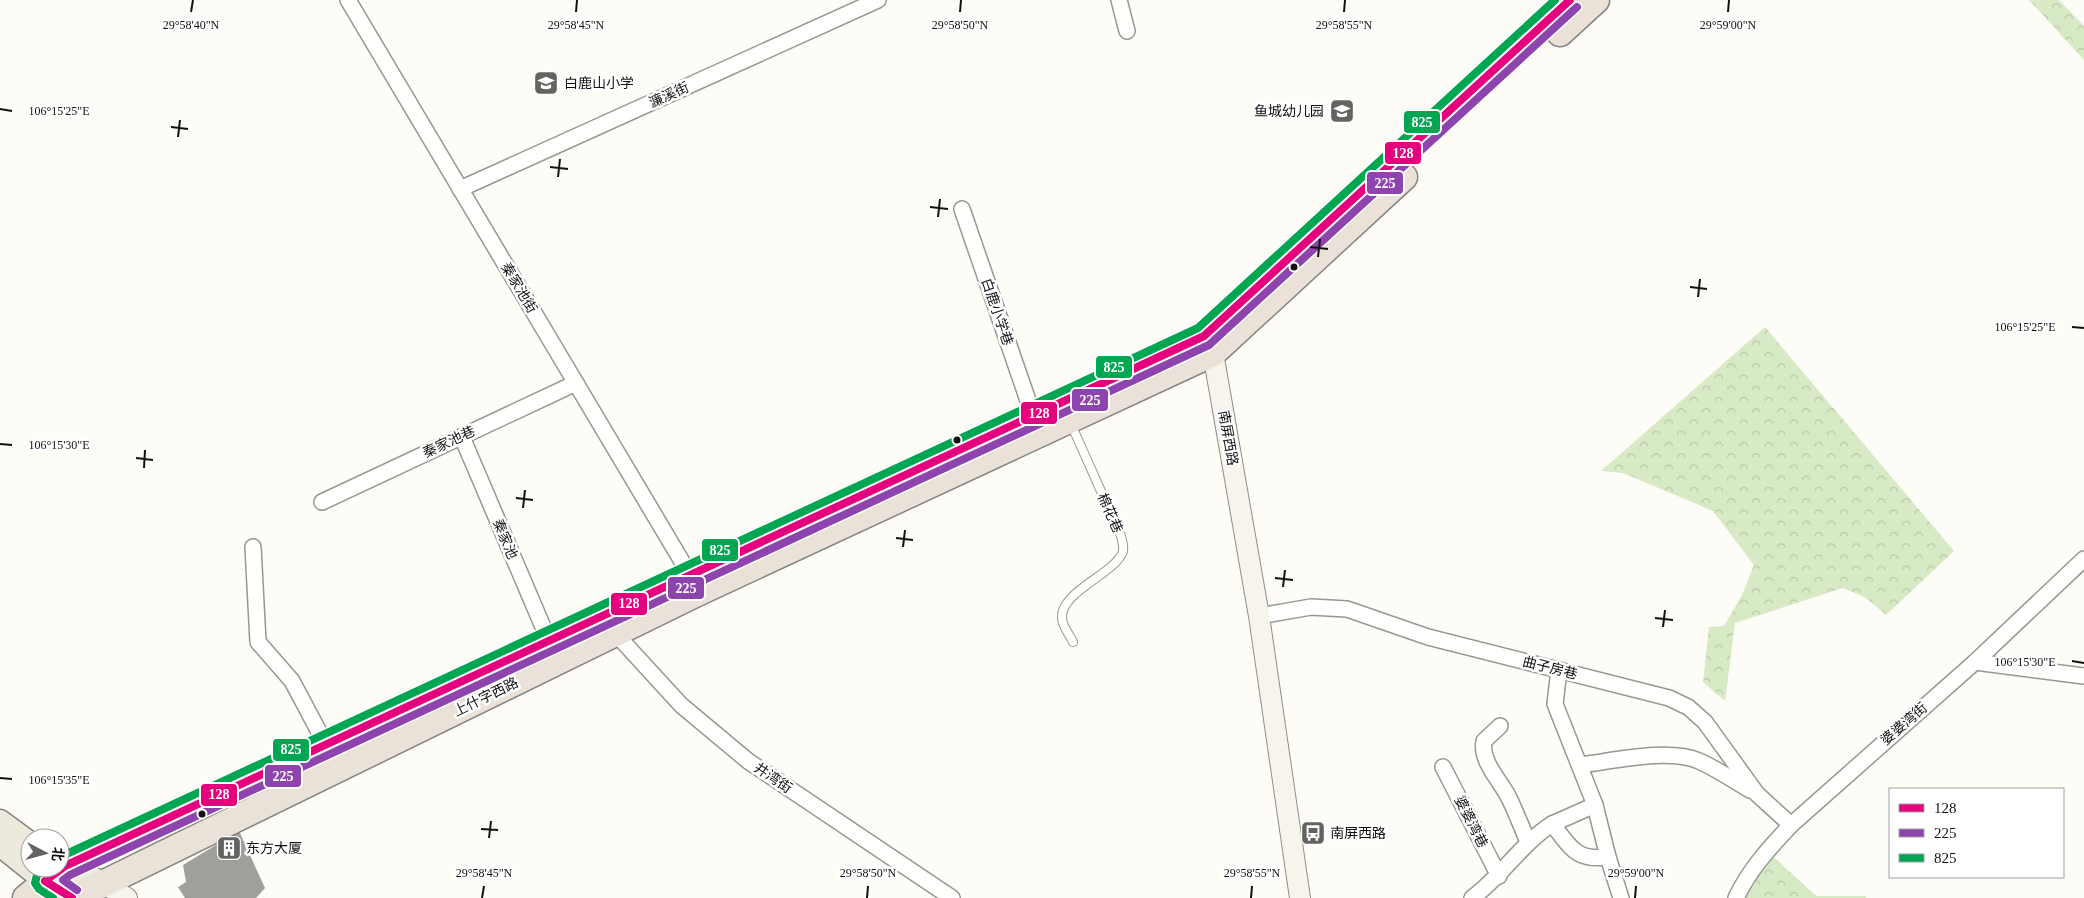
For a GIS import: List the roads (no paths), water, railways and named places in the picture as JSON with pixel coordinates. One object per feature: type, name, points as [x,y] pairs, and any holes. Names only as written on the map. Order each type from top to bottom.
[{"type":"highway","name":"上什字西路","points":[[70,864],[1033,416],[1209,344],[1570,0]]},
{"type":"highway","name":"上什字西路","points":[[73,898],[697,593],[1069,420],[1209,344],[1596,0]]},
{"type":"highway","name":"上什字西路","points":[[26,898],[48,878]]},
{"type":"main road","points":[[0,821],[20,836]]},
{"type":"main road","points":[[0,845],[20,854]]},
{"type":"main road","points":[[70,873],[103,882]]},
{"type":"main road","points":[[62,878],[73,898]]},
{"type":"street","name":"秦家池街","points":[[348,0],[690,575]]},
{"type":"street","name":"濂溪街","points":[[460,189],[878,0]]},
{"type":"street","points":[[1119,0],[1127,31]]},
{"type":"street","name":"白鹿小学巷","points":[[962,209],[1033,416]]},
{"type":"street","name":"南屏西路","points":[[1209,344],[1259,616],[1300,898]]},
{"type":"street","name":"秦家池巷","points":[[322,502],[576,383]]},
{"type":"street","name":"秦家池","points":[[462,437],[549,641]]},
{"type":"street","points":[[253,547],[258,642],[292,681],[326,745]]},
{"type":"street","name":"婆婆湾街","points":[[1736,898],[1741,886],[1767,851],[1790,825],[1975,662],[2084,559]]},
{"type":"street","name":"曲子房巷","points":[[1259,616],[1312,607],[1347,609],[1428,637],[1669,698],[1688,707],[1705,722],[1758,794],[1790,825]]},
{"type":"street","name":"井湾街","points":[[615,633],[681,705],[748,761],[952,898]]},
{"type":"street","points":[[1975,662],[2084,676]]},
{"type":"street","points":[[1560,670],[1554,704],[1595,805],[1620,898]]},
{"type":"street","points":[[1500,726],[1484,741],[1484,753],[1493,773],[1509,797],[1528,842]]},
{"type":"street","points":[[1580,765],[1662,756],[1680,756],[1698,761],[1758,794]]},
{"type":"street","name":"婆婆湾巷","points":[[1443,768],[1499,876]]},
{"type":"street","points":[[1472,898],[1499,876],[1528,842],[1552,824],[1595,805]]},
{"type":"street","points":[[1552,824],[1578,854],[1589,858],[1608,857]]},
{"type":"street","points":[[103,882],[127,898]]},
{"type":"lane","name":"棉花巷","points":[[1069,420],[1121,536],[1123,551],[1119,559],[1083,587],[1062,611],[1062,620],[1073,642]]},
{"type":"place","name":"白鹿山小学","points":[[546,83]]},
{"type":"place","name":"鱼城幼儿园","points":[[1342,111]]},
{"type":"place","name":"南屏西路","points":[[1313,833]]},
{"type":"place","name":"东方大厦","points":[[229,848]]}]
